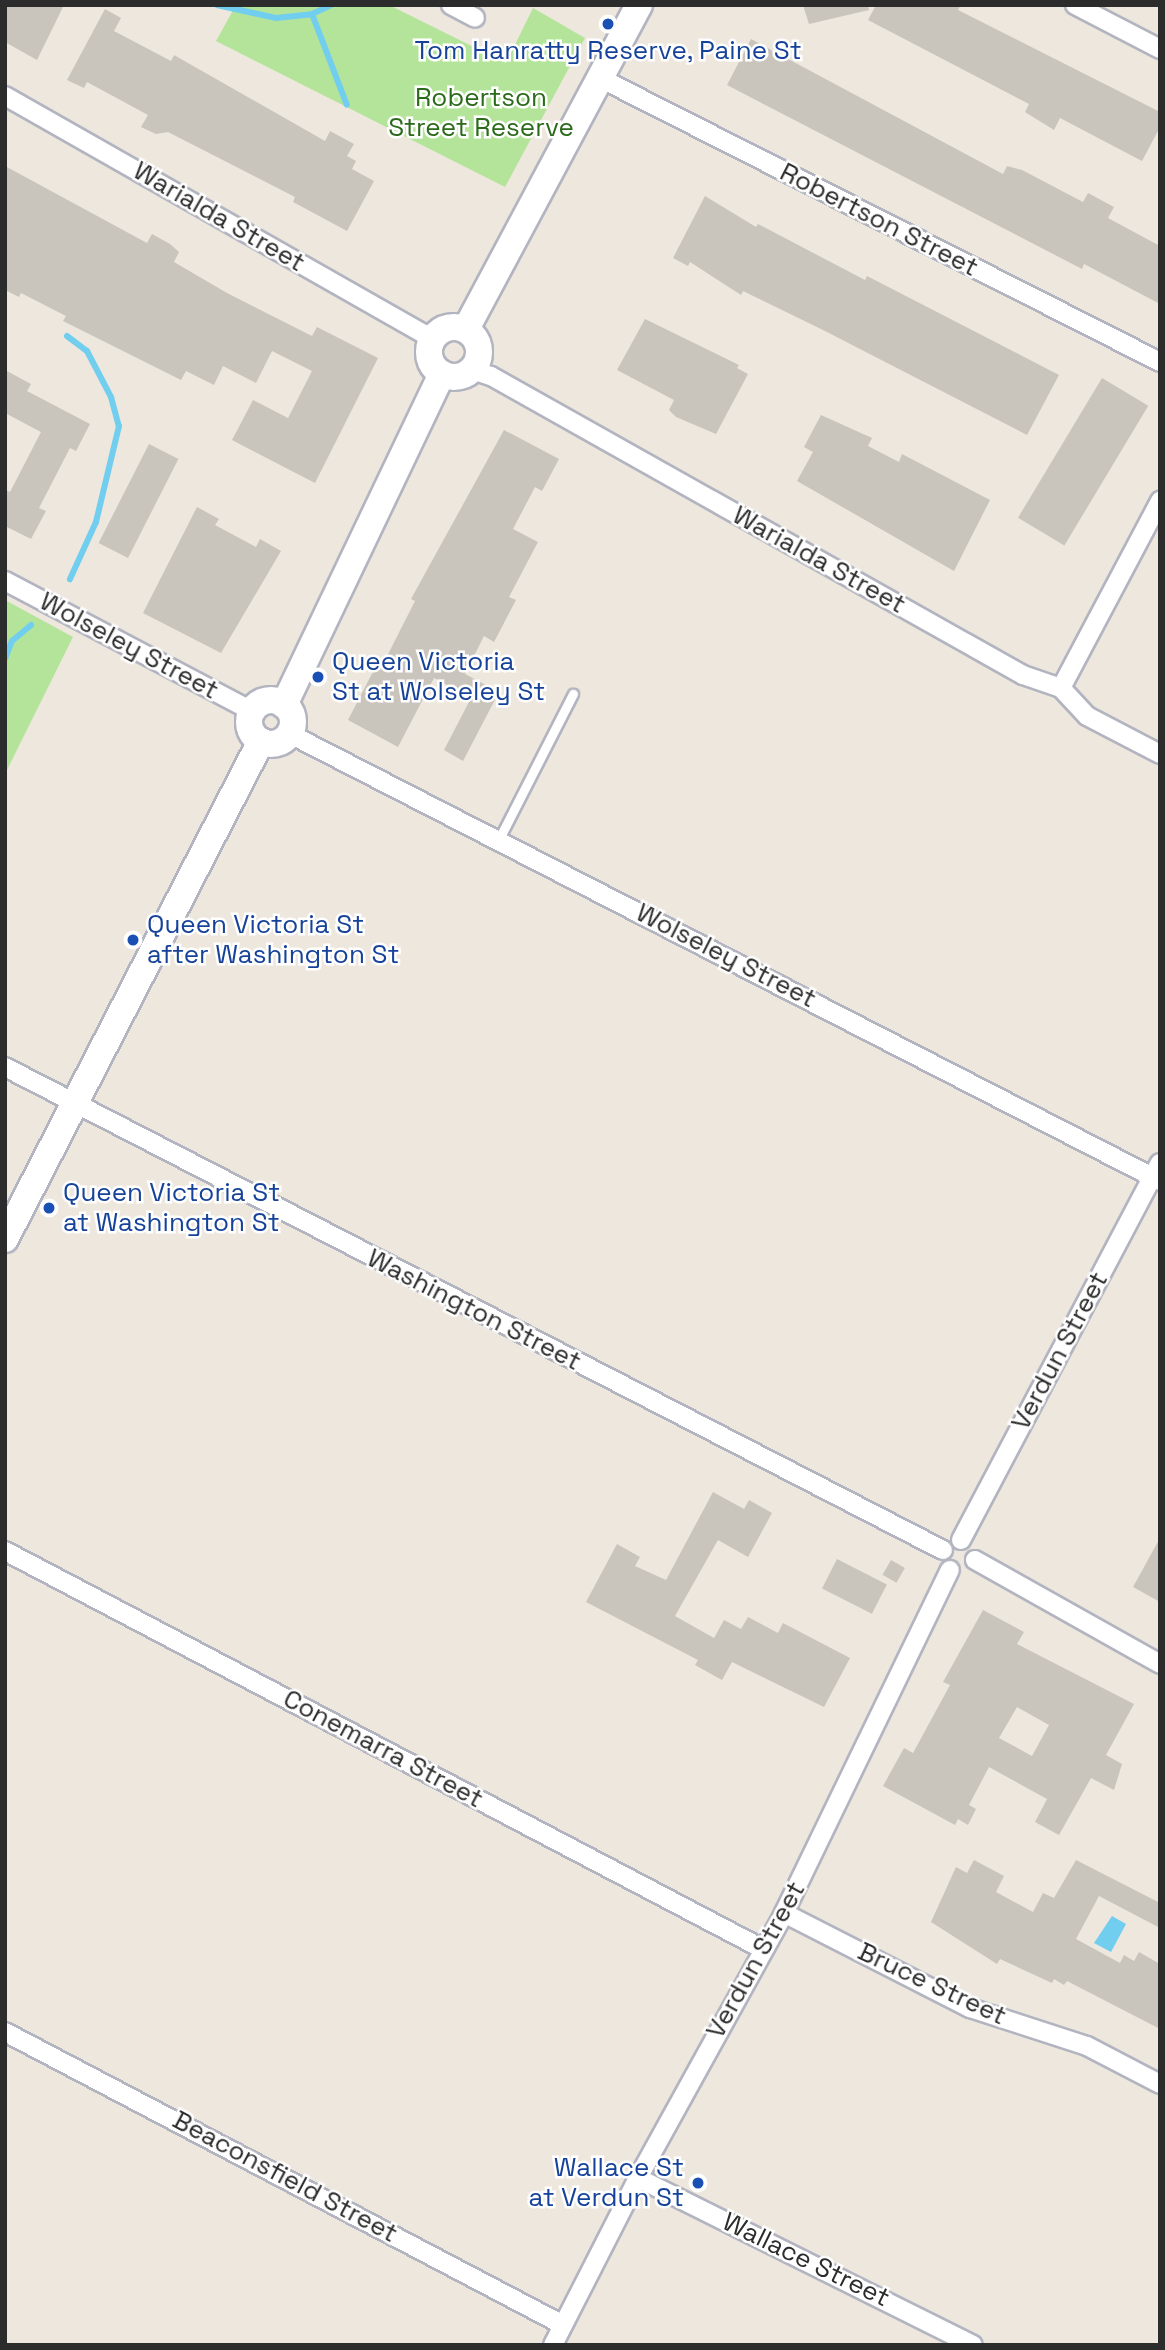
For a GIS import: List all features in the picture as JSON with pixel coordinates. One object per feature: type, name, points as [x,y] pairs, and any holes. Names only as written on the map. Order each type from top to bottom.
[{"type":"main road","points":[[466,329],[598,77],[639,5]]},
{"type":"main road","points":[[449,327],[466,329],[479,350],[472,370],[457,377],[442,374],[431,362],[433,339],[449,327]]},
{"type":"main road","points":[[284,705],[442,374]]},
{"type":"main road","points":[[269,700],[284,705],[293,720],[290,734],[275,744],[261,741],[250,728],[252,711],[269,700]]},
{"type":"main road","points":[[5,1239],[261,741]]},
{"type":"street","points":[[451,5],[475,18]]},
{"type":"street","points":[[1076,5],[1095,9],[1160,49]]},
{"type":"street","name":"Robertson Street","points":[[598,77],[1160,362]]},
{"type":"street","name":"Warialda Street","points":[[5,96],[433,339]]},
{"type":"street","name":"Warialda Street","points":[[472,370],[491,376],[1023,675],[1061,688],[1087,716],[1160,754]]},
{"type":"street","points":[[1061,688],[1160,501]]},
{"type":"street","name":"Wolseley Street","points":[[5,580],[252,711]]},
{"type":"street","name":"Wolseley Street","points":[[290,734],[1157,1173]]},
{"type":"street","name":"Washington Street","points":[[5,1067],[943,1550]]},
{"type":"street","name":"Verdun Street","points":[[961,1540],[1157,1173]]},
{"type":"street","points":[[961,1540],[975,1551],[975,1560],[967,1571],[950,1570],[943,1562],[943,1550],[961,1540]]},
{"type":"street","name":"Conemarra Street","points":[[5,1551],[761,1948]]},
{"type":"street","points":[[975,1560],[1160,1664]]},
{"type":"street","name":"Verdun Street","points":[[553,2345],[638,2178],[761,1948],[783,1913],[950,1570]]},
{"type":"street","name":"Bruce Street","points":[[783,1913],[970,2008],[1087,2046],[1160,2084]]},
{"type":"street","name":"Beaconsfield Street","points":[[5,2032],[563,2325]]},
{"type":"street","name":"Wallace Street","points":[[638,2178],[973,2345]]},
{"type":"lane","points":[[499,839],[573,694]]},
{"type":"green space","name":"Robertson Street Reserve","points":[[236,5],[389,5],[506,63],[533,8],[585,38],[505,187],[216,41]]},
{"type":"green space","points":[[5,600],[73,637],[5,774]]},
{"type":"water","points":[[1112,1916],[1126,1924],[1111,1952],[1094,1943]]},
{"type":"building","points":[[5,5],[64,5],[37,60],[5,42]]},
{"type":"building","points":[[803,5],[868,5],[869,10],[809,24]]},
{"type":"building","points":[[876,5],[961,5],[958,10],[1160,112],[1160,127],[1142,161],[1060,118],[1054,130],[1025,112],[1029,104],[868,20]]},
{"type":"building","points":[[105,9],[121,18],[114,31],[171,61],[174,55],[325,141],[330,131],[354,144],[347,156],[356,161],[352,169],[374,181],[347,231],[293,202],[295,197],[168,132],[156,134],[141,127],[148,115],[87,82],[84,88],[67,80]]},
{"type":"building","points":[[751,39],[1003,174],[1007,166],[1022,170],[1083,202],[1088,193],[1114,207],[1108,218],[1160,246],[1160,304],[1084,264],[1082,269],[727,85]]},
{"type":"building","points":[[5,166],[147,243],[152,234],[170,244],[179,252],[174,262],[227,293],[312,336],[317,327],[378,358],[315,483],[232,440],[253,400],[288,418],[312,371],[272,351],[256,383],[223,366],[214,385],[186,371],[181,380],[63,321],[66,316],[21,293],[19,297],[5,290]]},
{"type":"building","points":[[705,196],[756,227],[758,224],[865,280],[867,276],[1059,375],[1027,435],[823,330],[743,291],[741,295],[690,262],[688,266],[673,258]]},
{"type":"building","points":[[645,319],[739,365],[737,368],[748,374],[716,434],[676,417],[669,410],[674,400],[617,370]]},
{"type":"building","points":[[5,370],[31,384],[27,391],[90,424],[76,451],[70,448],[39,508],[46,511],[31,539],[5,526],[5,490],[10,492],[41,432],[5,413]]},
{"type":"building","points":[[1102,378],[1148,406],[1064,546],[1018,518]]},
{"type":"building","points":[[821,415],[872,438],[868,446],[899,462],[902,454],[990,500],[954,571],[797,481],[813,452],[804,447]]},
{"type":"building","points":[[504,430],[559,459],[542,491],[535,487],[513,529],[538,542],[509,597],[516,600],[494,642],[484,636],[465,674],[499,692],[463,761],[444,750],[471,698],[434,678],[398,747],[348,720],[377,664],[382,666],[415,601],[411,599]]},
{"type":"building","points":[[149,444],[178,459],[128,558],[99,543]]},
{"type":"building","points":[[197,507],[219,519],[215,525],[256,547],[260,539],[281,551],[221,653],[143,613]]},
{"type":"building","points":[[713,1492],[744,1509],[749,1500],[772,1513],[748,1557],[718,1540],[675,1616],[714,1638],[724,1620],[741,1629],[748,1617],[778,1633],[783,1623],[850,1658],[824,1707],[732,1662],[722,1680],[695,1665],[698,1660],[586,1602],[617,1544],[640,1557],[635,1566],[666,1580]]},
{"type":"building","points":[[1160,1538],[1160,1602],[1133,1587]]},
{"type":"building","points":[[837,1559],[887,1584],[872,1614],[822,1588]]},
{"type":"building","points":[[891,1560],[905,1568],[896,1583],[882,1575]]},
{"type":"building","points":[[983,1610],[1024,1632],[1017,1644],[1134,1704],[1106,1755],[1122,1764],[1114,1790],[1091,1778],[1059,1835],[1035,1822],[1047,1799],[989,1767],[969,1805],[976,1809],[968,1825],[958,1819],[955,1825],[883,1786],[904,1748],[913,1753],[950,1685],[943,1682]],"holes":[[[1017,1707],[1049,1725],[1032,1756],[999,1738]]]},
{"type":"building","points":[[974,1860],[1004,1876],[996,1892],[1033,1912],[1043,1893],[1054,1898],[1076,1860],[1160,1903],[1160,1928],[1099,1896],[1076,1939],[1120,1963],[1124,1955],[1134,1961],[1139,1952],[1160,1964],[1160,2029],[1067,1981],[1064,1985],[1054,1979],[1052,1983],[1000,1959],[997,1964],[931,1922],[956,1867],[967,1873]]},
{"type":"waterway","points":[[217,5],[276,18],[312,14],[331,5]]},
{"type":"waterway","points":[[312,14],[347,105]]},
{"type":"waterway","points":[[67,336],[87,351],[111,397],[119,426],[96,522],[70,579]]},
{"type":"waterway","points":[[5,659],[12,641],[31,625]]},
{"type":"place","name":"Tom Hanratty Reserve, Paine St","points":[[608,24]]},
{"type":"place","name":"Queen Victoria St at Wolseley St","points":[[318,677]]},
{"type":"place","name":"Queen Victoria St after Washington St","points":[[133,940]]},
{"type":"place","name":"Queen Victoria St at Washington St","points":[[49,1208]]},
{"type":"place","name":"Wallace St at Verdun St","points":[[698,2183]]}]
